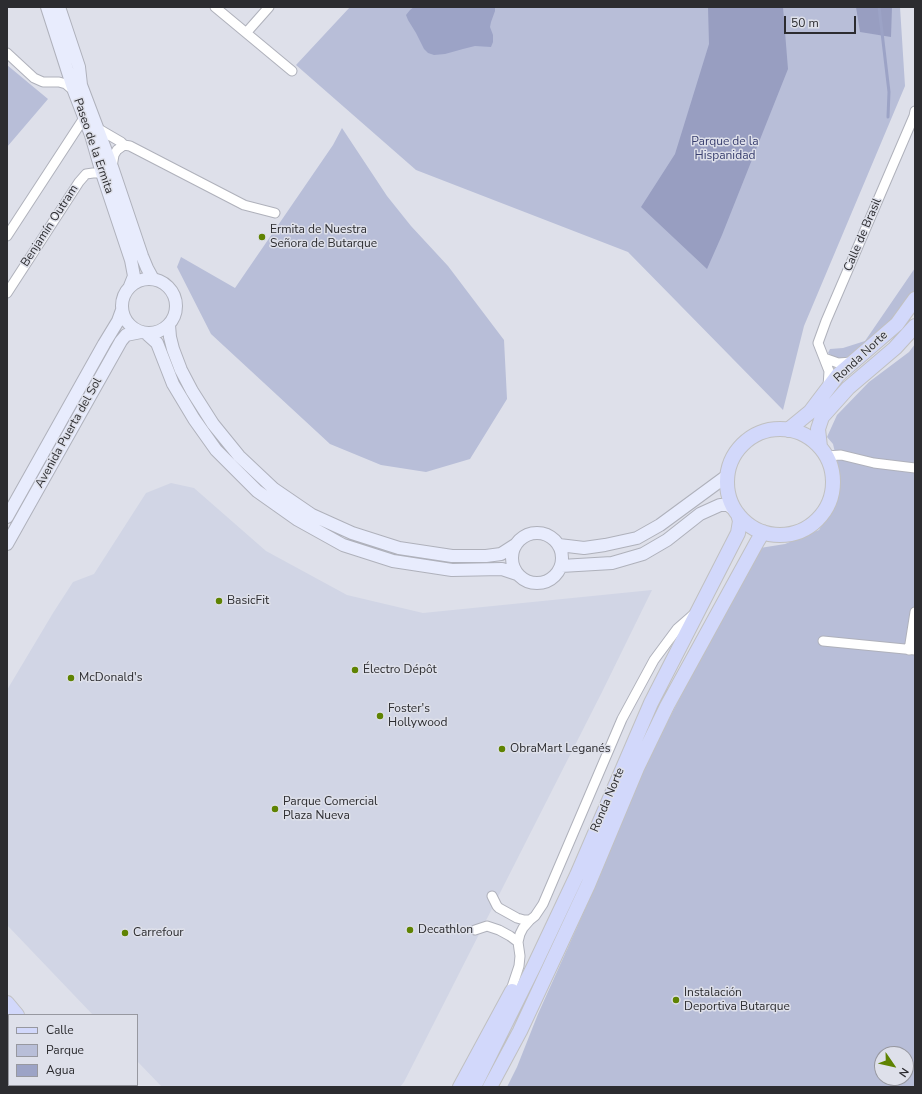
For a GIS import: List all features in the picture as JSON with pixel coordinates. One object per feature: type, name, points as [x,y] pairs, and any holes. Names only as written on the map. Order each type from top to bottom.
[{"type":"main road","name":"Paseo de la Ermita","points":[[47,7],[84,118],[103,143],[107,170],[147,268],[153,279]]},
{"type":"main road","name":"Paseo de la Ermita","points":[[59,7],[79,67],[81,85],[107,170],[131,260],[134,276],[130,286]]},
{"type":"main road","points":[[144,333],[155,333],[163,330],[174,318],[176,311],[174,295],[170,288],[153,279],[141,280],[130,286],[125,293],[122,301],[122,310],[128,324],[134,329],[144,333],[157,344],[173,384],[194,419],[216,450],[257,491],[298,520],[343,545],[393,561],[452,570],[502,569],[517,574]]},
{"type":"main road","name":"Ronda Norte","points":[[788,430],[810,412],[838,375],[897,324],[915,300]]},
{"type":"main road","name":"Avenida Puerta del Sol","points":[[7,517],[118,321],[122,310]]},
{"type":"main road","points":[[169,325],[173,349],[181,370],[192,391],[214,424],[239,456],[274,489],[312,515],[352,533],[399,548],[452,556],[486,556],[501,554],[528,534],[545,534],[553,538],[562,551],[561,566],[558,572],[554,577],[542,583],[535,584],[522,579],[514,570],[512,555],[515,545]]},
{"type":"main road","name":"Ronda Norte","points":[[736,512],[750,525],[763,532],[780,534],[796,532],[810,525],[822,514],[829,501],[832,486],[831,470],[823,451],[818,429],[822,418],[848,388],[895,348],[915,326]]},
{"type":"main road","name":"Avenida Puerta del Sol","points":[[7,544],[121,341],[126,335],[144,333]]},
{"type":"main road","name":"Ronda Norte","points":[[474,1087],[577,875],[651,703],[738,533],[740,521],[728,493],[728,475],[734,455],[748,440],[758,434],[778,429],[802,434],[809,438],[823,451]]},
{"type":"main road","points":[[559,545],[584,548],[637,538],[660,525],[728,475]]},
{"type":"main road","points":[[561,566],[612,563],[643,554],[668,540],[700,514],[720,505],[728,505],[736,512]]},
{"type":"main road","name":"Ronda Norte","points":[[490,1087],[520,1031],[588,886],[637,768],[667,706],[763,532]]},
{"type":"main road","points":[[460,1087],[510,996],[592,819],[616,782]]},
{"type":"main road","points":[[7,1003],[16,1014]]},
{"type":"main road","name":"Ronda Norte","points":[[500,1087],[517,1050],[520,1031]]},
{"type":"street","points":[[215,7],[292,72]]},
{"type":"street","points":[[246,33],[269,7]]},
{"type":"street","points":[[7,53],[34,78],[43,82],[59,82],[66,84],[74,91]]},
{"type":"street","name":"Calle de Brasil","points":[[828,388],[829,371],[818,343],[915,111]]},
{"type":"street","points":[[7,236],[84,118]]},
{"type":"street","points":[[70,139],[94,131]]},
{"type":"street","name":"Paseo de la Ermita","points":[[94,131],[121,142],[124,146]]},
{"type":"street","name":"Paseo de la Ermita","points":[[107,170],[118,149],[124,146],[134,147],[244,205],[275,213]]},
{"type":"street","name":"Benjamín Outram","points":[[7,293],[79,182],[86,174],[107,170]]},
{"type":"street","points":[[824,358],[838,363],[853,362]]},
{"type":"street","points":[[823,451],[874,463],[915,468]]},
{"type":"street","points":[[510,996],[519,966],[520,956],[518,942],[522,928],[535,916],[543,904],[622,719],[654,660],[677,630],[699,610]]},
{"type":"street","points":[[823,641],[912,650],[915,612]]},
{"type":"street","points":[[492,896],[499,908],[517,918],[530,920]]},
{"type":"street","points":[[475,930],[487,926],[504,933],[518,942]]},
{"type":"shaded area","name":"Parque Comercial Plaza Nueva","points":[[171,483],[194,488],[266,551],[347,595],[423,613],[652,590],[602,692],[404,1082],[400,1087],[162,1087],[138,1062],[138,1014],[92,1014],[7,925],[7,690],[73,582],[94,574],[146,493]]},
{"type":"green space","name":"Parque de la Hispanidad","points":[[350,7],[900,7],[905,86],[804,326],[783,410],[628,252],[416,170],[296,65]]},
{"type":"green space","points":[[708,7],[783,7],[788,69],[707,269],[641,207],[675,154],[709,44]]},
{"type":"green space","points":[[856,7],[892,7],[891,37],[860,32]]},
{"type":"green space","points":[[7,65],[48,99],[7,147]]},
{"type":"green space","points":[[342,128],[387,196],[411,226],[448,266],[504,340],[507,399],[470,459],[426,472],[381,465],[330,444],[211,334],[177,267],[181,257],[235,288],[333,145]]},
{"type":"green space","points":[[915,268],[915,291],[891,320],[851,356],[840,359],[828,353],[830,349],[843,348],[865,341]]},
{"type":"green space","points":[[915,344],[915,1087],[507,1087],[599,878],[638,782],[672,713],[760,548],[785,544],[819,530],[838,498],[840,474],[833,444],[827,437],[837,415],[869,382],[909,352]]},
{"type":"water","points":[[414,7],[495,7],[490,27],[493,35],[491,47],[475,46],[445,54],[434,55],[428,53],[424,49],[406,15]]},
{"type":"waterway","points":[[879,7],[889,92],[888,117]]},
{"type":"place","name":"Ermita de Nuestra Señora de Butarque","points":[[262,237]]},
{"type":"place","name":"BasicFit","points":[[219,601]]},
{"type":"place","name":"Électro Dépôt","points":[[355,670]]},
{"type":"place","name":"McDonald's","points":[[71,678]]},
{"type":"place","name":"Foster's Hollywood","points":[[380,716]]},
{"type":"place","name":"ObraMart Leganés","points":[[502,749]]},
{"type":"place","name":"Parque Comercial Plaza Nueva","points":[[275,809]]},
{"type":"place","name":"Decathlon","points":[[410,930]]},
{"type":"place","name":"Carrefour","points":[[125,933]]},
{"type":"place","name":"Instalación Deportiva Butarque","points":[[676,1000]]}]
